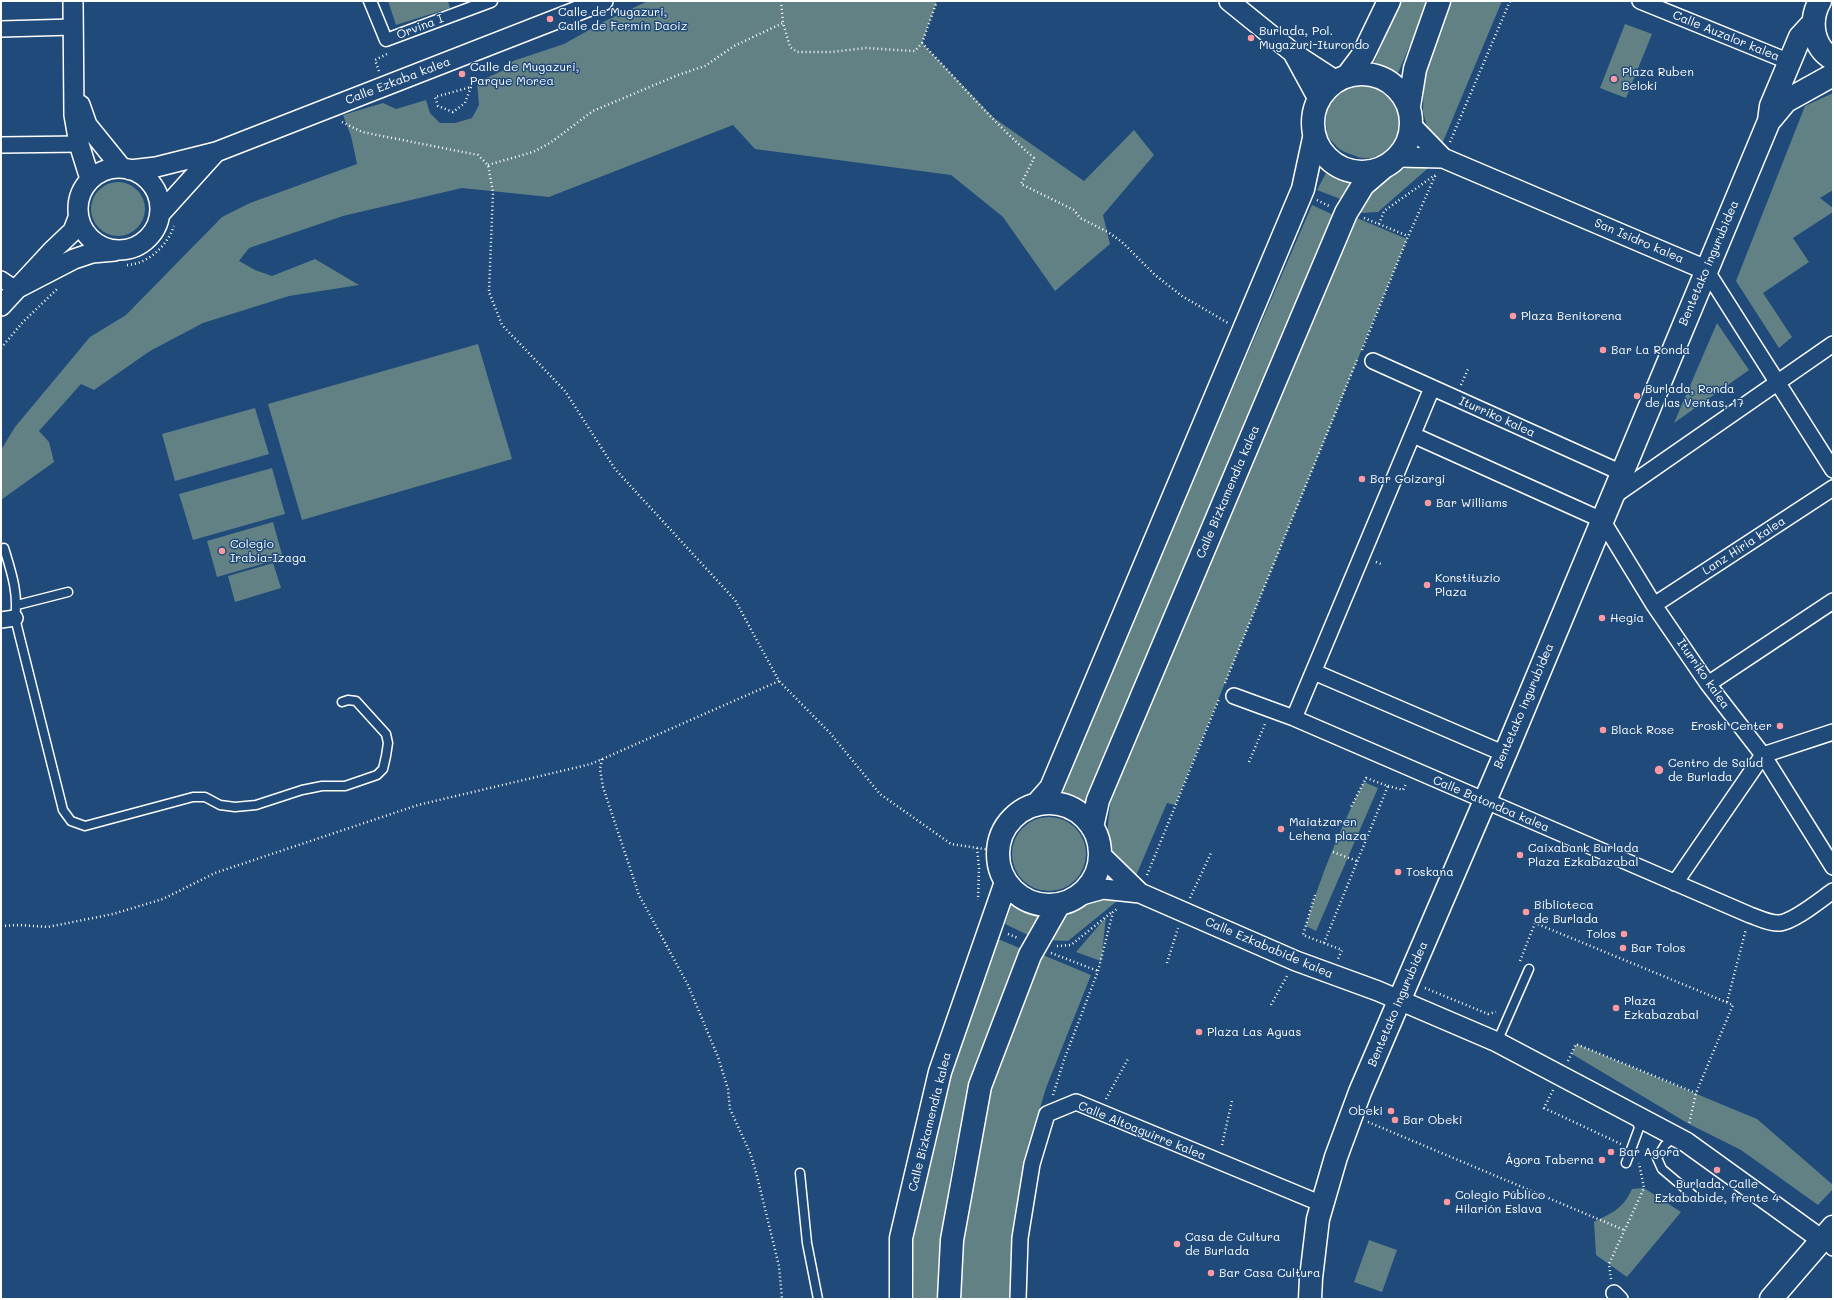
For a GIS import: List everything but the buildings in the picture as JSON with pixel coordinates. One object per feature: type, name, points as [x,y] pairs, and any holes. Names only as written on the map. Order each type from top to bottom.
[{"type":"main road","points":[[1389,1],[1363,55],[1342,78],[1325,89],[1318,99],[1313,111],[1312,125],[1314,138],[1322,153],[1335,164],[1351,171],[1368,172],[1391,162],[1405,147],[1409,136],[1415,69],[1439,1]]},
{"type":"main road","points":[[1820,1],[1815,9],[1812,23],[1814,36],[1820,47],[1833,59]]},
{"type":"main road","name":"Bentetako ingurubidea","points":[[1310,1299],[1310,1278],[1318,1219],[1336,1157],[1351,1115],[1505,754],[1769,121],[1771,106],[1800,37],[1812,23]]},
{"type":"main road","points":[[1342,78],[1363,73],[1378,76],[1391,83],[1402,93],[1410,115]]},
{"type":"main road","name":"Bentetako ingurubidea","points":[[1769,121],[1786,101],[1833,75]]},
{"type":"main road","points":[[1036,805],[1051,788],[1303,189],[1314,138]]},
{"type":"main road","name":"Calle Bizkamendia kalea","points":[[1092,827],[1098,800],[1346,213],[1363,185],[1391,162]]},
{"type":"main road","points":[[949,1299],[952,1240],[980,1086],[1034,946],[1068,900],[1092,880],[1097,870],[1100,854],[1098,840],[1092,827],[1082,815],[1068,807],[1052,803],[1036,805],[1021,811],[1009,822],[1001,835],[998,851],[1000,867],[1006,882],[1016,893],[1029,901],[1044,904],[1068,900]]},
{"type":"main road","name":"Calle Bizkamendia kalea","points":[[901,1299],[902,1238],[940,1072],[1006,882]]},
{"type":"main road","points":[[1771,1299],[1831,1242]]},
{"type":"main road","points":[[1790,1299],[1831,1242]]},
{"type":"street","points":[[73,1],[74,115],[79,144],[90,179]]},
{"type":"street","name":"Orvina I","points":[[370,1],[386,40],[470,4],[491,1]]},
{"type":"street","name":"Calle Ezkaba kalea","points":[[126,168],[156,167],[216,152],[602,1]]},
{"type":"street","points":[[1228,1],[1292,52],[1342,78]]},
{"type":"street","name":"Calle Auzalor kalea","points":[[1640,1],[1790,62]]},
{"type":"street","points":[[1,29],[73,27]]},
{"type":"street","points":[[1292,52],[1318,99]]},
{"type":"street","points":[[9,284],[92,253],[127,249],[139,245],[149,237],[156,226],[160,214],[159,200],[154,188],[146,177],[126,168],[86,125],[74,85]]},
{"type":"street","name":"San Isidro kalea","points":[[1410,115],[1440,166]]},
{"type":"street","points":[[1,146],[79,144]]},
{"type":"street","name":"Calle Ezkaba kalea","points":[[160,214],[216,152]]},
{"type":"street","name":"San Isidro kalea","points":[[1391,162],[1440,166],[1706,270]]},
{"type":"street","points":[[126,168],[104,170],[90,179],[81,191],[77,204],[78,218],[85,232],[96,244],[116,250],[127,249]]},
{"type":"street","points":[[1,306],[9,284],[73,231],[78,218]]},
{"type":"street","points":[[1706,270],[1833,470]]},
{"type":"street","points":[[1611,499],[1833,344]]},
{"type":"street","name":"Iturriko kalea","points":[[1365,360],[1432,388],[1622,473]]},
{"type":"street","points":[[1294,718],[1432,388]]},
{"type":"street","points":[[1413,435],[1602,520]]},
{"type":"street","name":"Lanz Hiria kalea","points":[[1654,605],[1833,488]]},
{"type":"street","name":"Iturriko kalea","points":[[1602,520],[1654,605],[1708,684],[1763,755],[1833,866]]},
{"type":"street","points":[[1708,684],[1833,602]]},
{"type":"street","points":[[1314,672],[1505,754]]},
{"type":"street","name":"Calle Batondoa kalea","points":[[1226,692],[1294,718],[1750,915],[1780,923],[1791,920],[1833,891]]},
{"type":"street","points":[[1675,883],[1763,755],[1833,732]]},
{"type":"street","name":"Calle Ezkababide kalea","points":[[1100,854],[1140,893]]},
{"type":"street","name":"Calle Ezkababide kalea","points":[[1068,900],[1103,889],[1140,893],[1296,960],[1399,1000]]},
{"type":"street","points":[[1399,1000],[1497,1042],[1681,1139],[1831,1242]]},
{"type":"street","name":"Calle Altoaguirre kalea","points":[[1048,1114],[1076,1102],[1322,1204]]},
{"type":"street","points":[[1018,1299],[1020,1238],[1032,1164],[1048,1114]]},
{"type":"lane","points":[[4,548],[14,585],[11,615],[63,810],[71,821],[84,826],[193,797],[205,797],[220,805],[235,807],[256,805],[302,790],[322,786],[345,786],[377,775],[384,769],[388,743],[386,734],[356,700],[342,702]]},
{"type":"lane","points":[[11,615],[68,592]]},
{"type":"lane","points":[[1497,1042],[1529,969]]},
{"type":"lane","points":[[1626,1163],[1639,1128],[1635,1115]]},
{"type":"lane","points":[[1681,1139],[1665,1145],[1657,1158],[1662,1169],[1694,1196]]},
{"type":"lane","points":[[800,1173],[807,1243],[818,1299]]},
{"type":"path","points":[[781,1],[783,23],[790,47],[797,52],[831,52],[866,48],[915,51],[922,43],[937,1]]},
{"type":"path","points":[[1361,350],[1408,236],[1440,166],[1510,1]]},
{"type":"path","points":[[488,165],[533,152],[550,143],[593,111],[678,75],[705,66],[734,46],[783,23]]},
{"type":"path","points":[[379,72],[375,60],[392,51],[386,40]]},
{"type":"path","points":[[922,43],[994,118],[1006,133],[1034,158],[1021,184],[1074,210],[1080,218],[1108,232],[1122,242],[1155,274],[1222,320]]},
{"type":"path","points":[[471,87],[465,103],[453,112],[438,106],[435,97],[471,87]]},
{"type":"path","points":[[320,111],[362,132],[478,155],[488,165],[493,192],[489,292],[502,325],[565,391],[615,469],[735,600],[779,681],[830,733],[880,794],[951,844],[998,851]]},
{"type":"path","points":[[1379,224],[1384,211],[1440,166]]},
{"type":"path","points":[[1357,216],[1408,236]]},
{"type":"path","points":[[1,348],[7,341]]},
{"type":"path","points":[[1034,946],[1071,945],[1140,893],[1365,360]]},
{"type":"path","points":[[1,926],[20,925],[48,927],[113,914],[163,899],[215,873],[418,805],[591,764],[779,681]]},
{"type":"path","points":[[1249,762],[1272,710]]},
{"type":"path","points":[[602,759],[600,769],[603,787],[639,895],[688,985],[718,1057],[728,1089],[730,1108],[751,1155],[779,1266],[782,1299]]},
{"type":"path","points":[[1324,943],[1388,786],[1366,778],[1351,807]]},
{"type":"path","points":[[977,848],[979,868],[977,906]]},
{"type":"path","points":[[1166,963],[1184,912],[1212,851]]},
{"type":"path","points":[[1332,852],[1357,862]]},
{"type":"path","points":[[1315,895],[1303,935],[1342,950],[1330,973]]},
{"type":"path","points":[[1048,1114],[1064,1060],[1098,971],[1113,912]]},
{"type":"path","points":[[1726,1002],[1750,915]]},
{"type":"path","points":[[1518,964],[1535,923],[1733,1005],[1696,1094],[1681,1139]]},
{"type":"path","points":[[991,926],[1034,946],[1098,971]]},
{"type":"path","points":[[1271,1005],[1296,960]]},
{"type":"path","points":[[1408,981],[1488,1014],[1498,1012]]},
{"type":"path","points":[[1617,1296],[1609,1264],[1644,1188],[1638,1153],[1544,1108],[1576,1044],[1696,1094]]},
{"type":"path","points":[[1099,1112],[1128,1059]]},
{"type":"path","points":[[1218,1161],[1232,1101]]},
{"type":"path","points":[[1351,1115],[1624,1230]]},
{"type":"green space","points":[[388,1],[448,1],[450,8],[396,25]]},
{"type":"green space","points":[[648,1],[937,1],[922,43],[994,118],[1084,181],[1134,130],[1154,155],[1103,215],[1110,244],[1055,291],[1003,217],[951,175],[755,149],[733,125],[549,197],[462,188],[343,216],[249,248],[239,261],[255,270],[272,276],[315,259],[359,285],[289,296],[203,323],[150,351],[94,390],[81,384],[39,431],[49,442],[54,462],[1,500],[1,450],[15,427],[90,337],[126,315],[222,217],[250,203],[357,164],[351,136],[343,115],[383,103],[396,109],[426,100],[430,113],[440,123],[455,123],[472,118],[479,105],[477,82],[502,71],[513,61],[564,44],[605,21]]},
{"type":"green space","points":[[1400,1],[1429,1],[1398,73],[1383,65],[1374,63]]},
{"type":"green space","points":[[1450,1],[1502,1],[1442,144],[1429,134],[1423,112],[1424,68]]},
{"type":"green space","points":[[1625,24],[1652,34],[1626,98],[1600,88]]},
{"type":"green space","points":[[1358,86],[1379,90],[1393,100],[1399,113],[1399,128],[1393,142],[1383,153],[1369,158],[1353,155],[1340,150],[1329,138],[1326,129],[1327,112],[1331,99],[1340,93]]},
{"type":"green space","points":[[1833,93],[1833,190],[1820,198],[1833,208],[1833,212],[1793,238],[1809,262],[1763,293],[1792,337],[1779,348],[1736,281],[1805,106]]},
{"type":"green space","points":[[1424,161],[1434,163],[1378,212],[1360,213],[1378,185],[1394,174]]},
{"type":"green space","points":[[1327,171],[1353,182],[1343,200],[1317,190]]},
{"type":"green space","points":[[118,182],[133,187],[137,190],[140,194],[145,209],[140,224],[137,228],[133,231],[118,236],[103,231],[99,228],[96,224],[91,209],[96,194],[99,190],[103,187]]},
{"type":"green space","points":[[1312,205],[1336,216],[1085,804],[1073,797],[1058,793]]},
{"type":"green space","points":[[1357,218],[1407,239],[1175,805],[1167,803],[1132,885],[1108,853],[1108,824],[1111,798]]},
{"type":"green space","points":[[1717,323],[1749,370],[1674,423]]},
{"type":"green space","points":[[478,344],[512,459],[302,520],[268,404]]},
{"type":"green space","points":[[255,408],[269,454],[175,481],[162,434]]},
{"type":"green space","points":[[272,468],[285,514],[193,540],[179,494]]},
{"type":"green space","points":[[273,522],[283,558],[217,577],[207,541]]},
{"type":"green space","points":[[273,563],[281,588],[235,602],[228,576]]},
{"type":"green space","points":[[1364,782],[1378,788],[1316,931],[1306,926],[1331,853]]},
{"type":"green space","points":[[1049,817],[1070,823],[1080,833],[1086,854],[1080,875],[1070,885],[1049,891],[1028,885],[1018,875],[1012,854],[1018,833],[1028,823]]},
{"type":"green space","points":[[1122,897],[1068,941],[1047,940],[1065,917],[1099,898]]},
{"type":"green space","points":[[1012,903],[1026,912],[1039,915],[1028,935],[1005,924]]},
{"type":"green space","points":[[1106,917],[1101,961],[1076,952]]},
{"type":"green space","points":[[998,939],[1022,949],[965,1110],[953,1160],[938,1271],[940,1299],[914,1299],[913,1239],[917,1195],[936,1115],[988,962]]},
{"type":"green space","points":[[1043,955],[1091,975],[1046,1088],[1025,1159],[1014,1227],[1012,1299],[957,1299],[956,1255],[979,1130],[996,1070]]},
{"type":"green space","points":[[1576,1044],[1757,1119],[1833,1185],[1833,1189],[1818,1205],[1741,1150],[1689,1124],[1572,1054]]},
{"type":"green space","points":[[1644,1188],[1681,1212],[1627,1277],[1596,1255],[1594,1222],[1621,1206],[1629,1196],[1632,1189]]},
{"type":"green space","points":[[1369,1240],[1397,1250],[1382,1292],[1354,1282]]},
{"type":"place","name":"Calle de Mugazuri, Calle de Fermín Daoiz","points":[[550,19]]},
{"type":"place","name":"Burlada, Pol. Mugazuri-Iturondo","points":[[1251,38]]},
{"type":"place","name":"Calle de Mugazuri, Parque Morea","points":[[462,74]]},
{"type":"place","name":"Plaza Ruben Beloki","points":[[1614,79]]},
{"type":"place","name":"Plaza Benitorena","points":[[1513,316]]},
{"type":"place","name":"Bar La Ronda","points":[[1603,350]]},
{"type":"place","name":"Burlada, Ronda de las Ventas, 17","points":[[1637,396]]},
{"type":"place","name":"Bar Goizargi","points":[[1362,479]]},
{"type":"place","name":"Bar Williams","points":[[1428,503]]},
{"type":"place","name":"Colegio Irabia-Izaga","points":[[222,551]]},
{"type":"place","name":"Konstituzio Plaza","points":[[1427,585]]},
{"type":"place","name":"Hegia","points":[[1602,618]]},
{"type":"place","name":"Eroski Center","points":[[1780,726]]},
{"type":"place","name":"Black Rose","points":[[1603,730]]},
{"type":"place","name":"Centro de Salud de Burlada","points":[[1659,770]]},
{"type":"place","name":"Maiatzaren Lehena plaza","points":[[1281,829]]},
{"type":"place","name":"Caixabank Burlada Plaza Ezkabazabal","points":[[1520,855]]},
{"type":"place","name":"Toskana","points":[[1398,872]]},
{"type":"place","name":"Biblioteca de Burlada","points":[[1526,912]]},
{"type":"place","name":"Tolos","points":[[1624,934]]},
{"type":"place","name":"Bar Tolos","points":[[1623,948]]},
{"type":"place","name":"Plaza Ezkabazabal","points":[[1616,1008]]},
{"type":"place","name":"Plaza Las Aguas","points":[[1199,1032]]},
{"type":"place","name":"Obeki","points":[[1391,1111]]},
{"type":"place","name":"Bar Obeki","points":[[1395,1120]]},
{"type":"place","name":"Bar Agora","points":[[1611,1152]]},
{"type":"place","name":"Ágora Taberna","points":[[1602,1160]]},
{"type":"place","name":"Burlada, Calle Ezkababide, frente 4","points":[[1717,1170]]},
{"type":"place","name":"Colegio Público Hilarión Eslava","points":[[1447,1202]]},
{"type":"place","name":"Casa de Cultura de Burlada","points":[[1177,1244]]},
{"type":"place","name":"Bar Casa Cultura","points":[[1211,1273]]}]
